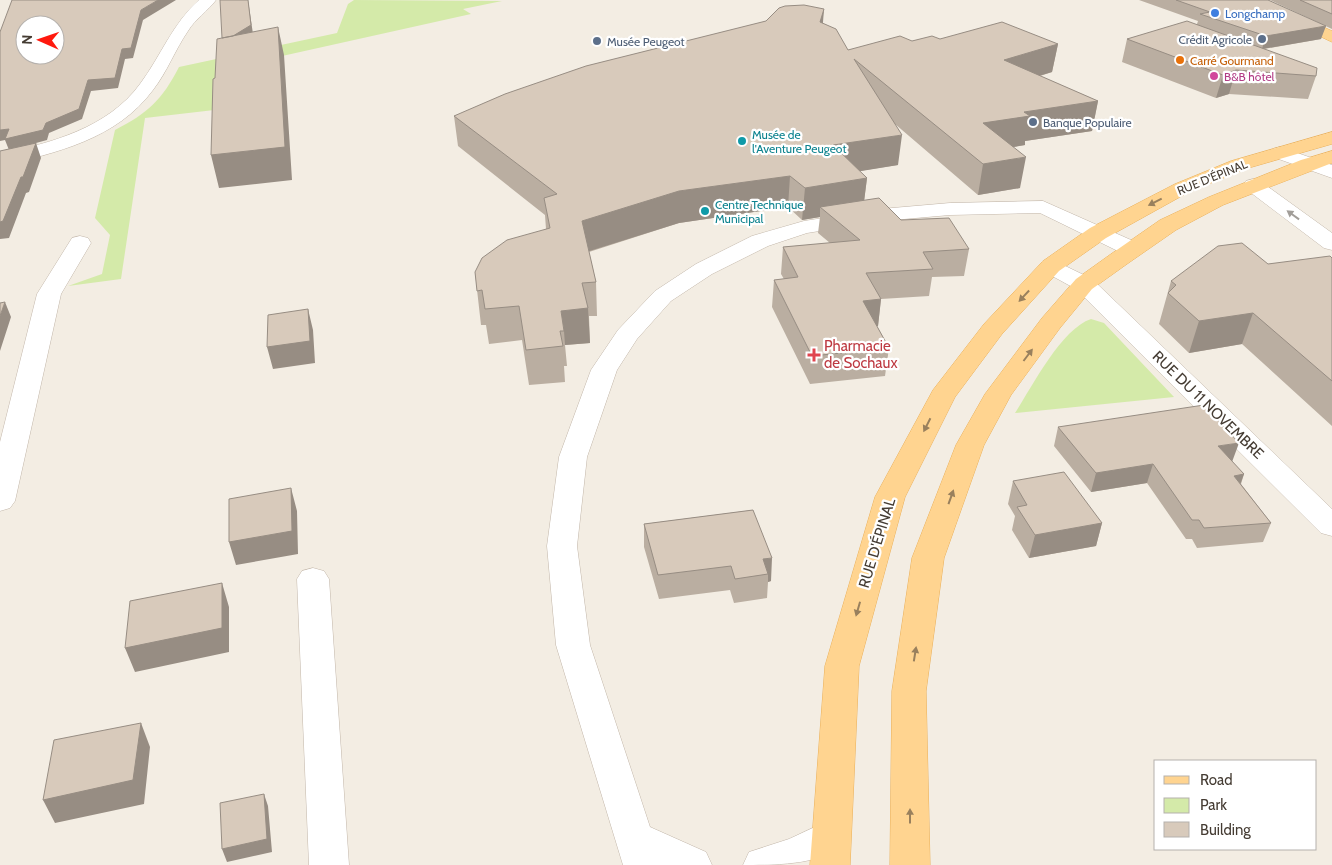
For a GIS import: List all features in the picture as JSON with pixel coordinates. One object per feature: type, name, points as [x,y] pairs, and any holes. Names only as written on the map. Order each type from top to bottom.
[{"type":"main road","points":[[1247,2],[1332,37]]},
{"type":"main road","name":"RUE D'ÉPINAL","points":[[830,851],[842,666],[890,497],[942,396],[993,329],[1051,266],[1098,233],[1182,188],[1238,165],[1332,138]]},
{"type":"main road","name":"RUE D'ÉPINAL","points":[[910,865],[909,691],[928,558],[970,445],[998,394],[1051,323],[1084,284],[1132,249],[1168,225],[1253,185],[1324,165]]},
{"type":"street","points":[[0,160],[76,138],[109,121],[129,107],[147,88],[182,24],[208,0]]},
{"type":"street","points":[[1280,153],[1324,165]]},
{"type":"street","points":[[1253,185],[1332,243]]},
{"type":"street","points":[[692,865],[638,851],[573,645],[562,546],[573,457],[604,370],[627,335],[662,296],[704,269],[760,241],[804,227],[880,215],[940,210],[1043,207],[1132,249]]},
{"type":"street","points":[[0,501],[49,294],[80,243]]},
{"type":"street","name":"RUE DU 11 NOVEMBRE","points":[[1051,266],[1084,284],[1332,526]]},
{"type":"street","points":[[313,579],[329,865]]},
{"type":"street","points":[[763,865],[799,854],[830,851]]},
{"type":"green space","points":[[354,0],[502,1],[463,9],[471,14],[224,69],[223,109],[145,118],[121,279],[68,286],[102,274],[110,235],[95,218],[115,130],[137,118],[153,105],[179,67],[337,33],[348,4]]},
{"type":"green space","points":[[1091,319],[1104,323],[1174,397],[1015,413],[1058,346],[1080,325]]},
{"type":"building","points":[[12,0],[158,0],[141,10],[131,48],[122,49],[115,78],[88,80],[79,109],[46,123],[43,130],[5,139],[9,129],[0,130],[0,32]]},
{"type":"building","points":[[220,0],[248,0],[251,25],[233,36],[222,38]]},
{"type":"building","points":[[1176,0],[1268,0],[1326,26],[1266,36],[1200,14],[1210,12]]},
{"type":"building","points":[[1300,0],[1332,0],[1332,14]]},
{"type":"building","name":"Musée de l'Aventure Peugeot","points":[[804,5],[824,9],[820,22],[836,29],[848,50],[900,36],[912,41],[932,36],[940,39],[1002,22],[1058,44],[1004,60],[1098,101],[1024,112],[1030,116],[983,123],[1026,157],[983,164],[854,59],[902,135],[833,145],[867,178],[805,188],[790,176],[679,191],[582,221],[596,282],[582,283],[588,308],[561,311],[564,331],[560,331],[563,346],[526,350],[519,306],[485,309],[482,290],[477,291],[475,272],[482,258],[507,240],[550,228],[544,198],[557,194],[454,116],[505,94],[586,66],[766,21],[779,8]]},
{"type":"building","points":[[1187,21],[1317,68],[1316,76],[1236,70],[1223,75],[1127,39]]},
{"type":"building","points":[[278,27],[285,147],[211,155],[213,79],[215,78],[217,39]]},
{"type":"building","points":[[36,143],[3,221],[0,222],[0,151]]},
{"type":"building","points":[[879,198],[901,220],[949,218],[969,249],[923,252],[933,269],[866,273],[881,299],[863,301],[889,348],[812,356],[774,280],[798,277],[783,247],[860,240],[820,207]]},
{"type":"building","points":[[1242,243],[1268,264],[1330,256],[1332,258],[1332,381],[1253,313],[1199,321],[1168,293],[1176,285],[1171,281],[1218,246]]},
{"type":"building","points":[[5,302],[0,316],[0,303]]},
{"type":"building","points":[[308,309],[310,341],[267,347],[268,315]]},
{"type":"building","points":[[1204,405],[1239,443],[1218,446],[1244,474],[1234,476],[1271,523],[1204,528],[1199,520],[1192,520],[1153,464],[1096,473],[1058,427]]},
{"type":"building","points":[[1064,472],[1102,523],[1035,535],[1017,507],[1027,505],[1013,481]]},
{"type":"building","points":[[291,488],[292,531],[229,542],[229,499]]},
{"type":"building","points":[[753,510],[772,558],[763,559],[768,574],[735,579],[731,566],[658,575],[644,524]]},
{"type":"building","points":[[222,583],[222,628],[125,648],[130,601]]},
{"type":"building","points":[[141,723],[133,780],[43,800],[54,740]]},
{"type":"building","points":[[264,794],[267,839],[222,849],[220,803]]},
{"type":"place","name":"Longchamp","points":[[1215,13]]},
{"type":"place","name":"Crédit Agricole","points":[[1262,39]]},
{"type":"place","name":"Musée Peugeot","points":[[597,41]]},
{"type":"place","name":"Carré Gourmand","points":[[1180,60]]},
{"type":"place","name":"B&B hôtel","points":[[1214,76]]},
{"type":"place","name":"Banque Populaire","points":[[1033,122]]},
{"type":"place","name":"Musée de l'Aventure Peugeot","points":[[742,141]]},
{"type":"place","name":"Centre Technique Municipal","points":[[705,211]]},
{"type":"place","name":"Pharmacie de Sochaux","points":[[814,355]]}]
